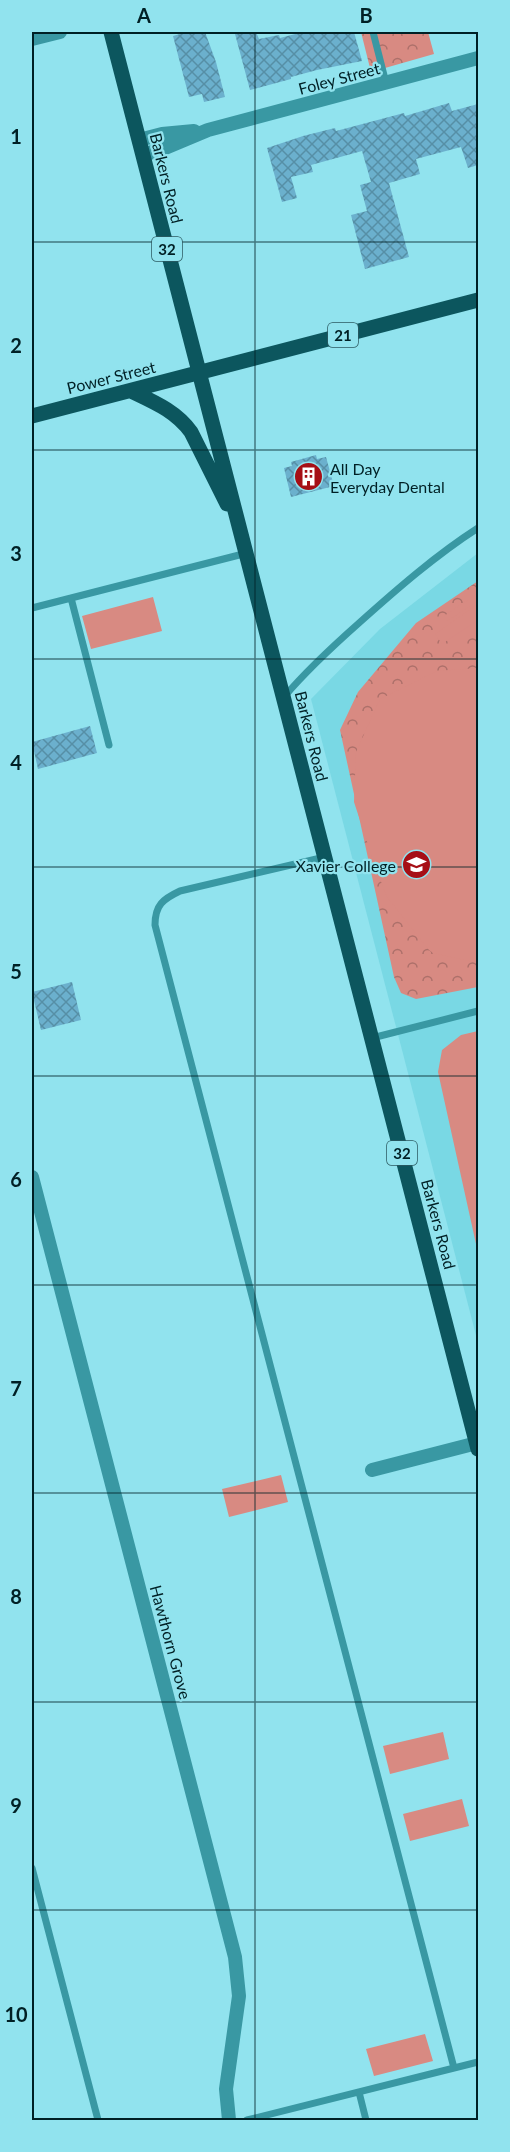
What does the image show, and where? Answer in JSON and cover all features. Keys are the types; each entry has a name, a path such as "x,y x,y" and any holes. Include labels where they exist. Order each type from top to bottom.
{"main road":[{"name":"Barkers Road","path":"111,32 478,1446"},
{"name":"21","path":"199,374 478,300"},
{"name":"Power Street","path":"32,416 199,374"},
{"path":"131,391 165,408 184,421 240,528"}],"street":[{"path":"32,39 60,32"},
{"name":"Foley Street","path":"141,147 162,134 208,130 478,58"},
{"name":"Hawthorn Grove","path":"32,1177 235,1957 239,1996 227,2080 229,2121"},
{"path":"372,1470 478,1446"}],"lane":[{"path":"373,32 386,83"},
{"path":"284,697 302,675 378,606 422,569 478,528"},
{"path":"32,608 247,554"},
{"path":"71,598 109,746"},
{"path":"325,857 180,891 163,900 158,906 155,925 454,2068"},
{"path":"372,1038 478,1011"},
{"path":"32,1868 98,2121"},
{"path":"247,2121 478,2062"},
{"path":"359,2092 366,2121"}],"shaded area":[{"name":"Xavier College","path":"478,553 478,1343 311,699 380,629"}],"green space":[{"path":"361,32 428,32 434,54 371,72"},
{"name":"Xavier College","path":"478,581 478,987 416,999 401,993 394,977 340,730 358,692 416,623"},
{"path":"478,593 478,601 447,621 444,616"},
{"path":"153,597 162,631 91,649 82,616"},
{"path":"478,604 478,620 442,644 435,634"},
{"path":"478,668 478,963 433,953 387,897 354,802 356,752 380,699 437,671"},
{"path":"478,1031 478,1253 438,1072 442,1050 461,1035"},
{"path":"281,1475 288,1502 229,1517 222,1489"},
{"path":"443,1732 449,1759 390,1774 383,1746"},
{"path":"462,1799 469,1826 410,1841 403,1814"},
{"path":"425,2034 433,2061 374,2076 366,2049"}],"building":[{"path":"187,32 205,32 225,97 204,102 202,94 189,97 173,36"},
{"path":"256,32 259,39 279,35 280,38 303,32 354,32 362,61 317,70 250,90 235,34"},
{"path":"449,103 452,111 478,104 478,165 468,168 461,147 416,159 420,174 389,183 409,257 365,269 351,215 367,211 360,185 371,182 362,151 311,165 313,172 291,177 297,198 282,202 267,148 335,128 336,131 404,113 405,116"},
{"name":"All Day Everyday Dental","path":"316,455 317,459 326,457 334,486 291,497 284,468 292,466 291,462"},
{"path":"90,726 97,753 38,769 32,742"},
{"path":"72,982 81,1020 41,1030 32,992"}],"place":[{"name":"All Day Everyday Dental","path":"309,477"},
{"name":"Xavier College","path":"417,865"}]}
